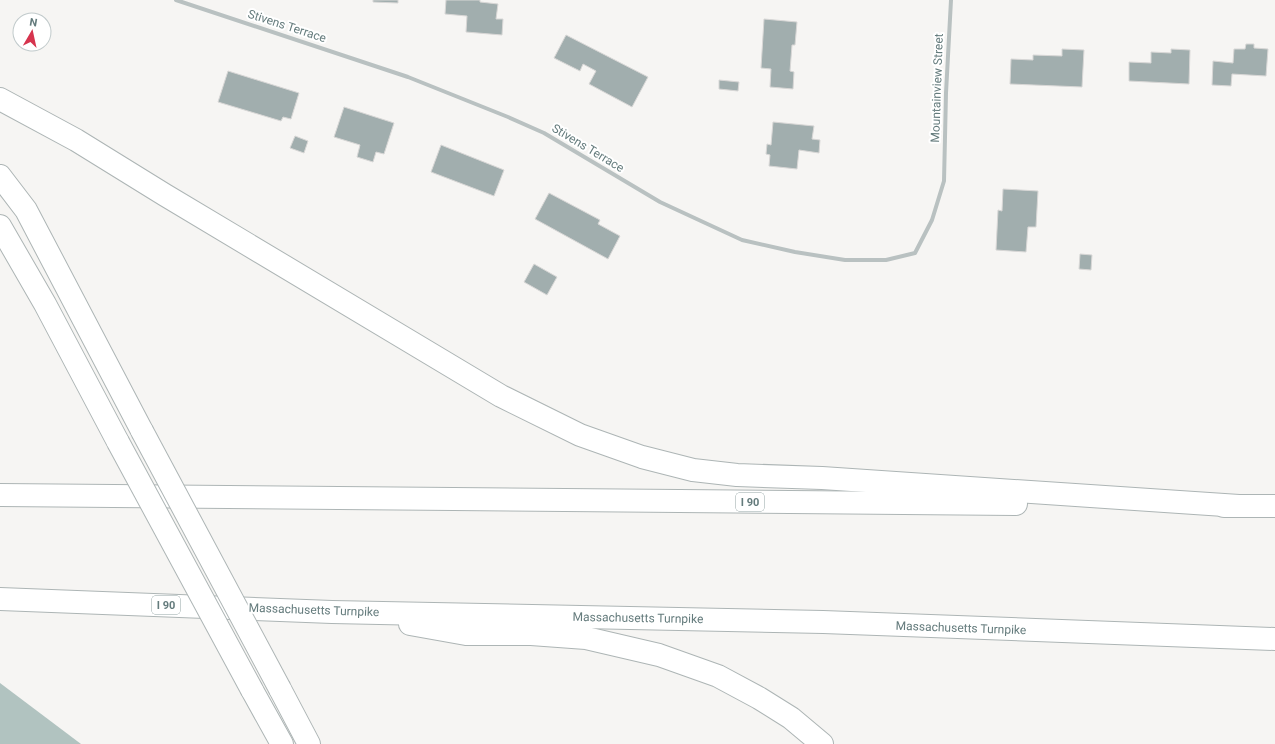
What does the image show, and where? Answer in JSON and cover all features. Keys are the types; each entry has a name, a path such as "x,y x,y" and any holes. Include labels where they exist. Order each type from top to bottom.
{"highway":[{"path":"0,99 76,140 501,396 580,435 642,457 693,470 737,475 822,478 1239,506"},
{"path":"0,176 26,210 309,744"},
{"path":"0,226 45,304 282,744"},
{"name":"I 90","path":"0,495 768,503 1275,506"},
{"name":"Massachusetts Turnpike","path":"0,599 332,612 823,622 1275,639"},
{"path":"332,612 466,634 531,634 586,638 660,655 718,676 759,698 790,718 822,744"}],"street":[{"name":"Stivens Terrace","path":"176,0 408,77 508,117 544,133 660,202 742,240 795,252 845,260 886,260 914,253 932,220 944,182 944,177"},
{"name":"Mountainview Street","path":"944,177 946,93 951,0"}],"shaded area":[{"path":"0,683 81,744 0,744"}],"building":[{"path":"373,0 398,0 398,3 373,2"},
{"path":"446,0 480,0 480,2 498,4 496,19 503,19 502,35 466,32 467,16 445,14"},
{"path":"764,19 797,22 795,45 792,45 790,71 794,72 793,89 770,87 771,69 761,68"},
{"path":"566,35 648,77 632,107 589,84 596,71 583,64 580,71 554,58"},
{"path":"1246,44 1254,44 1254,48 1268,49 1266,76 1232,74 1231,86 1212,85 1213,61 1233,63 1234,49 1245,49"},
{"path":"1062,49 1084,50 1082,87 1010,84 1011,59 1033,60 1033,55 1062,56"},
{"path":"1171,49 1190,50 1189,84 1129,81 1129,62 1151,63 1151,52 1171,53"},
{"path":"228,71 299,93 291,119 283,117 281,121 218,102"},
{"path":"719,80 739,82 738,91 719,89"},
{"path":"344,107 394,123 384,154 376,152 373,162 357,157 360,145 334,137"},
{"path":"773,122 814,126 812,139 820,140 819,153 799,150 797,169 769,166 770,155 766,154 767,144 771,145"},
{"path":"295,136 308,141 304,153 290,148"},
{"path":"441,145 504,170 494,196 431,172"},
{"path":"1003,189 1038,191 1036,227 1028,227 1026,252 996,250 998,210 1002,211"},
{"path":"549,193 600,220 598,224 620,236 608,259 535,219"},
{"path":"1080,254 1092,255 1091,270 1079,269"},
{"path":"534,264 557,277 547,295 524,282"}]}
